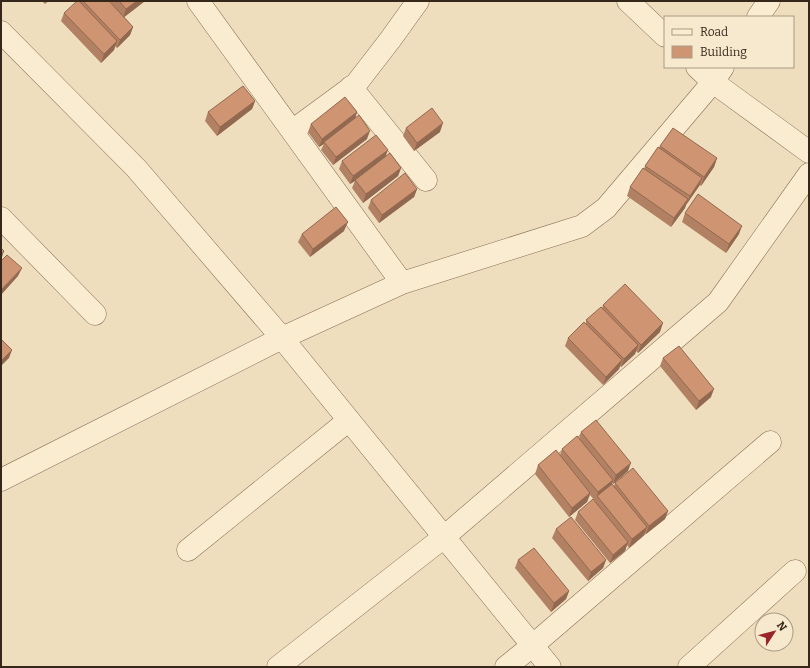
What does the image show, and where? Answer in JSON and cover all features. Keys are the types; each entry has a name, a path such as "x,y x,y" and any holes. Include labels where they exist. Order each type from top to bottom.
{"street":[{"path":"198,1 402,283"},
{"path":"292,131 356,84 418,1"},
{"path":"628,1 664,35"},
{"path":"759,16 768,1"},
{"path":"1,32 136,168 282,338 550,667"},
{"path":"701,68 718,74 809,152"},
{"path":"1,480 282,338 402,283 582,226 606,208 718,74"},
{"path":"351,87 426,180"},
{"path":"278,667 444,537 718,302 809,174"},
{"path":"1,218 95,314"},
{"path":"188,550 349,420"},
{"path":"506,667 770,442"},
{"path":"689,667 795,571"}],"building":[{"path":"77,1 79,1 117,41 104,54 64,13"},
{"path":"83,1 109,1 133,27 120,40"},
{"path":"119,1 137,1 126,9"},
{"path":"243,86 255,101 220,127 208,112"},
{"path":"345,97 357,112 322,139 311,124"},
{"path":"432,108 443,123 417,143 406,128"},
{"path":"359,115 370,131 336,157 324,142"},
{"path":"673,128 717,158 704,177 660,146"},
{"path":"376,135 388,150 353,176 342,161"},
{"path":"658,147 702,178 690,196 645,166"},
{"path":"390,153 401,168 366,194 355,180"},
{"path":"643,168 688,199 674,218 630,187"},
{"path":"405,173 417,189 382,215 371,200"},
{"path":"698,194 742,226 729,244 685,213"},
{"path":"336,207 348,222 313,249 302,234"},
{"path":"1,248 4,251 1,255"},
{"path":"7,255 22,268 1,290 1,261"},
{"path":"625,284 663,323 641,345 603,305"},
{"path":"601,307 638,345 624,359 586,320"},
{"path":"584,322 622,360 606,377 568,338"},
{"path":"1,339 12,350 1,361"},
{"path":"679,346 714,389 699,401 663,358"},
{"path":"596,420 631,463 616,475 581,432"},
{"path":"577,436 613,480 598,492 562,449"},
{"path":"556,450 590,493 572,508 538,465"},
{"path":"633,468 668,511 649,526 615,483"},
{"path":"612,484 647,527 632,539 597,496"},
{"path":"593,499 628,542 613,555 578,512"},
{"path":"571,517 606,560 591,572 556,529"},
{"path":"534,548 569,591 554,603 518,560"}]}
